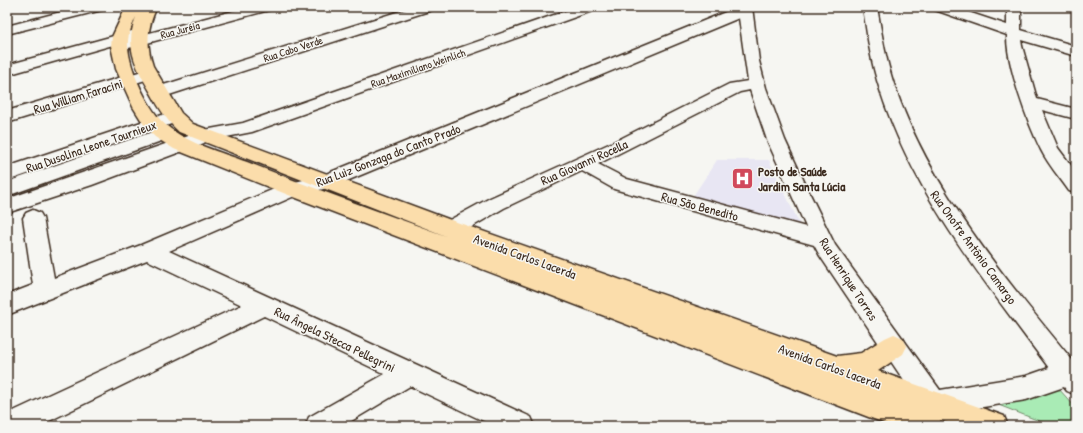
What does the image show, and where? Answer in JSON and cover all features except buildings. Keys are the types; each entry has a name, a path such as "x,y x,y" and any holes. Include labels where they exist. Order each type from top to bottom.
{"main road":[{"path":"119,42 134,7"},
{"name":"Avenida Carlos Lacerda","path":"149,7 138,49 149,74 160,92 168,130"},
{"name":"Avenida Carlos Lacerda","path":"119,42 124,73 168,130 293,189 439,230 836,368 931,418"},
{"name":"Avenida Carlos Lacerda","path":"168,130 186,128 204,135 240,137 265,159 325,182 790,373 893,419 931,418 994,426"},
{"path":"836,368 856,368 867,364 894,346"}],"street":[{"path":"7,30 97,7"},
{"name":"Rua Juréia","path":"7,70 264,7"},
{"name":"Rua Cabo Verde","path":"160,92 427,7"},
{"name":"Rua Maximiliano Weinlich","path":"240,137 590,7"},
{"name":"Rua Onofre Antônio Camargo","path":"870,7 878,56 890,98 929,183 963,235 1073,376"},
{"path":"940,7 1015,33 1076,51"},
{"path":"1014,7 1014,46 1030,102 1050,150 1075,183"},
{"name":"Rua Henrique Torres","path":"745,8 749,54 759,93 785,160 827,250 894,346 931,418"},
{"name":"Rua Luiz Gonzaga do Canto Prado","path":"7,304 148,251 293,189 325,182 745,8"},
{"name":"Rua William Faracini","path":"7,117 149,74"},
{"name":"Rua Giovanni Rocella","path":"439,230 628,142 718,98 759,93"},
{"path":"1030,102 1076,114"},
{"path":"7,189 123,150 168,130 200,139 252,158 265,159"},
{"path":"7,206 85,180 168,130"},
{"name":"Rua Dusolina Leone Tournieux","path":"7,174 168,130"},
{"name":"Rua São Benedito","path":"581,163 621,184 822,240"},
{"path":"33,218 45,289"},
{"name":"Rua Ângela Stecca Pellegrini","path":"148,251 265,305 408,374 522,426"},
{"path":"10,426 265,305"},
{"path":"318,426 408,374"},
{"path":"931,418 1026,388 1073,376"}],"shaded area":[{"name":"Posto de Saúde Jardim Santa Lúcia","path":"717,160 769,160 801,227 693,196"}],"green space":[{"path":"1058,388 1076,408 1076,426 1052,426 996,404"}],"place":[{"name":"Posto de Saúde Jardim Santa Lúcia","path":"742,178"}]}
